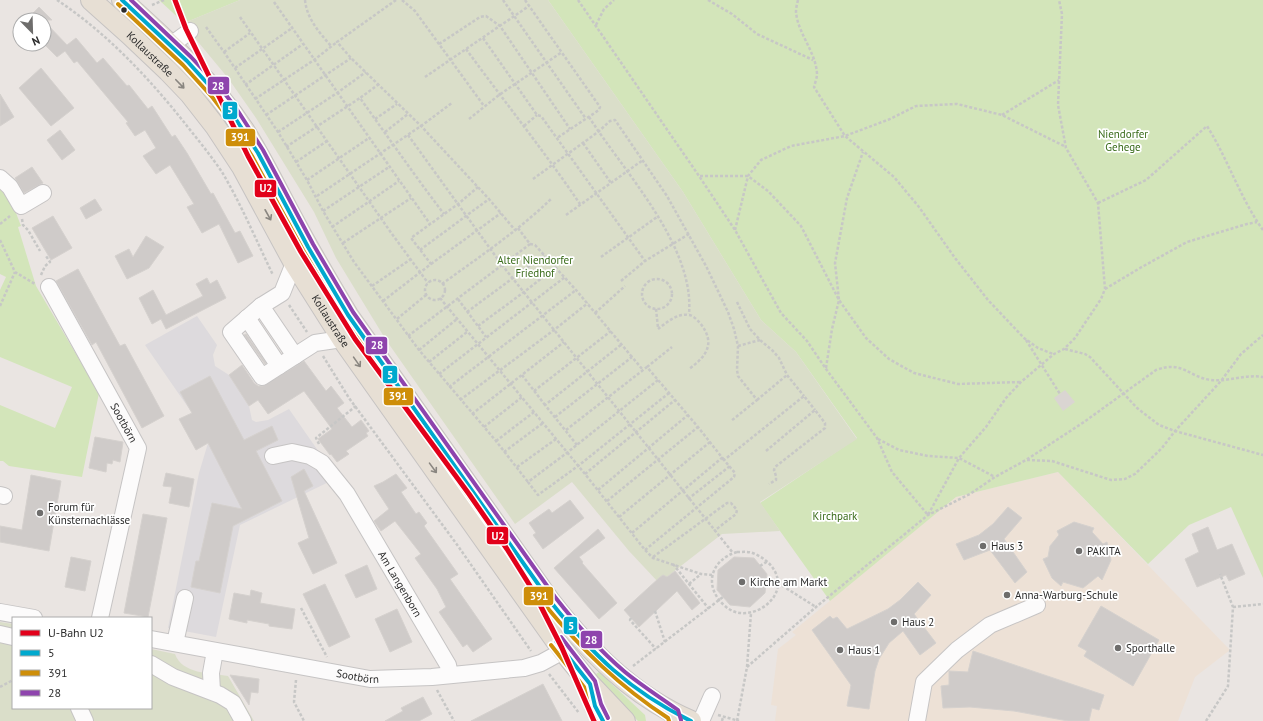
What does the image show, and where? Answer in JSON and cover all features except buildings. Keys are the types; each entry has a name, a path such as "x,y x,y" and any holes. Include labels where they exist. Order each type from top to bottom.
{"main road":[{"name":"Kollaustraße","path":"91,0 159,62 201,107 226,141 242,167 294,263 342,339 563,651 590,684 625,721"},
{"name":"Kollaustraße","path":"122,0 171,45 217,95 243,130 267,169 321,270 348,315 550,601 581,639 623,679 643,694 686,718"},
{"path":"590,684 594,706 603,721"}],"street":[{"path":"171,45 190,31"},
{"path":"0,178 10,187 21,206 42,193"},
{"path":"294,263 282,293 261,306 231,332 262,377 315,343 342,339"},
{"name":"Sootbörn","path":"45,283 138,448 100,617"},
{"path":"261,306 295,356"},
{"path":"247,318 279,366"},
{"name":"Am Langenborn","path":"273,456 292,452 310,456 322,463 347,494 448,665 450,675"},
{"path":"175,643 185,598"},
{"path":"917,721 924,682 957,650 990,625 1037,605"},
{"path":"0,612 28,617"},
{"path":"0,634 12,637"},
{"name":"Sootbörn","path":"152,639 370,679 432,677 524,668 541,663 563,651"},
{"path":"212,691 211,673 215,651"},
{"path":"152,665 173,677 212,691 233,703 243,721"},
{"path":"686,718 712,696"},
{"path":"79,709 86,721"}],"path":[{"path":"57,0 79,14 139,70 208,151 229,186 282,293 349,398 454,540 582,718"},
{"path":"305,0 308,15 316,28 331,46"},
{"path":"255,99 314,60 365,20 396,0"},
{"path":"402,0 415,11 484,106"},
{"path":"503,0 627,172 673,244 679,256 688,288 690,301 689,314"},
{"path":"525,0 600,107 599,110 557,138"},
{"path":"578,0 700,176 735,230 781,313 807,341 877,438 892,472 928,515"},
{"path":"596,25 604,9 614,0"},
{"path":"708,0 732,14 757,34 814,60"},
{"path":"798,0 796,11 799,25 814,60 817,74 814,87 845,136 894,177 919,207 964,270 988,300 1024,338 1060,394"},
{"path":"1059,0 1062,14 1058,105 1066,148 1098,203 1106,289"},
{"path":"274,2 430,224"},
{"path":"425,77 529,6"},
{"path":"439,44 480,17 486,16 500,26 570,129"},
{"path":"240,17 428,283"},
{"path":"206,27 278,132 308,180 323,211 354,262 419,350 496,441 538,495 578,466 669,393"},
{"path":"235,68 292,28"},
{"path":"224,52 250,33"},
{"path":"483,38 515,85 537,115 541,116 645,261"},
{"path":"337,42 351,58 421,126 530,244 535,245 556,267 644,370"},
{"path":"245,84 274,66 303,44"},
{"path":"466,48 580,204"},
{"path":"469,119 484,106 562,52"},
{"path":"266,115 351,58"},
{"path":"278,132 338,93 366,72"},
{"path":"1002,115 1059,80"},
{"path":"286,147 379,84"},
{"path":"360,98 401,157 444,214"},
{"path":"316,196 408,135 452,103"},
{"path":"375,120 398,104"},
{"path":"735,230 748,176 761,160 791,146 845,136 890,119 916,106 957,104 1002,115 1066,148"},
{"path":"385,132 408,114"},
{"path":"524,126 537,115"},
{"path":"533,179 598,132 610,121 615,120 668,196 706,266 728,312 734,329 738,346 738,376 757,400"},
{"path":"1098,203 1146,180 1206,126 1214,138 1251,214 1263,230"},
{"path":"408,135 502,266 733,553"},
{"path":"308,180 369,138"},
{"path":"296,162 327,141"},
{"path":"583,143 611,183"},
{"path":"826,369 832,329 839,300 835,264 847,198 863,152"},
{"path":"566,215 643,160"},
{"path":"323,211 360,188 389,167"},
{"path":"700,176 748,176 768,190 801,226 839,300 866,338 889,359 914,373 958,384 1021,382"},
{"path":"332,227 400,181"},
{"path":"431,264 411,238 478,188"},
{"path":"343,243 411,198"},
{"path":"420,250 489,199"},
{"path":"442,284 517,229 551,199"},
{"path":"21,206 23,225 28,230 40,251"},
{"path":"384,301 420,272 501,213"},
{"path":"601,257 657,217"},
{"path":"928,515 959,458 986,427 1006,398 1041,364 1054,354 1064,349 1084,325 1106,289 1187,242 1257,222"},
{"path":"621,281 645,261 689,234"},
{"path":"0,240 15,272 0,306"},
{"path":"408,336 530,244"},
{"path":"467,312 544,255"},
{"path":"45,283 41,274 50,262 46,256"},
{"path":"372,286 411,259"},
{"path":"478,326 556,267"},
{"path":"439,374 565,277"},
{"path":"658,279 667,283 672,292 670,302 666,306 656,309 647,306 641,293 648,281 658,279"},
{"path":"435,281 442,284 444,290 440,298 433,300 426,295 425,288 428,283 435,281"},
{"path":"595,313 625,286"},
{"path":"449,387 576,290"},
{"path":"397,320 426,295"},
{"path":"440,298 568,452 645,550 653,558 701,574 712,575"},
{"path":"458,299 486,337"},
{"path":"737,302 750,329 780,358 787,375 825,423 825,428 775,467 774,470 776,480 769,484"},
{"path":"460,400 588,303"},
{"path":"656,309 658,329 673,318 682,315 689,314 700,322 708,337 706,354 700,362 689,369"},
{"path":"419,350 456,319"},
{"path":"534,391 611,331"},
{"path":"429,362 467,332"},
{"path":"1026,460 1052,461 1111,480 1125,479 1135,474 1156,454 1221,381 1241,354 1263,335"},
{"path":"1024,338 1038,348 1054,354"},
{"path":"738,346 760,340"},
{"path":"472,414 564,342"},
{"path":"544,405 622,344"},
{"path":"566,430 672,347"},
{"path":"1064,349 1085,354 1090,357 1137,408 1159,425 1175,431 1263,455"},
{"path":"555,417 632,357"},
{"path":"747,667 816,607 928,515 970,494 995,477 1026,460 1084,422 1156,370 1168,366 1182,368 1200,378 1221,381 1244,376 1263,377"},
{"path":"645,550 734,476 735,472 647,367"},
{"path":"522,375 544,405 577,445"},
{"path":"731,421 787,375"},
{"path":"528,482 658,380"},
{"path":"632,533 804,396"},
{"path":"484,428 522,397"},
{"path":"585,474 675,400"},
{"path":"320,444 316,438 356,406"},
{"path":"766,451 815,410"},
{"path":"496,441 534,412"},
{"path":"598,490 688,416"},
{"path":"504,452 543,423"},
{"path":"607,501 698,426"},
{"path":"877,438 899,450 928,456 959,458 995,477"},
{"path":"516,468 556,439"},
{"path":"619,517 710,442"},
{"path":"688,498 730,466"},
{"path":"653,558 727,503 731,503 736,510 736,514 714,531"},
{"path":"733,553 755,553 768,561 774,567 777,575 778,588 769,604 760,610 751,613 733,611 725,607 714,593 712,575 717,563 724,557 733,553"},
{"path":"760,566 768,561"},
{"path":"672,564 709,609"},
{"path":"689,584 701,574"},
{"path":"1206,721 1228,686 1233,607 1220,574"},
{"path":"778,583 816,607"},
{"path":"630,668 695,621 723,597"},
{"path":"1233,607 1263,604"},
{"path":"301,608 336,672"},
{"path":"655,611 665,642"},
{"path":"686,718 723,717 738,721 747,667 751,613"},
{"path":"632,618 630,620 656,649"},
{"path":"297,665 294,702 304,721"},
{"path":"432,677 454,721"},
{"path":"0,687 12,681"},
{"path":"722,721 723,717"}],"shaded area":[{"path":"197,316 217,345 213,355 215,366 229,375 249,406 252,420 256,422 268,420 289,409 337,478 240,525 216,637 168,628 199,473 208,443 192,413 145,345"},
{"path":"1065,390 1075,402 1063,411 1054,398"},
{"name":"Anna-Warburg-Schule","path":"1058,472 1230,650 1195,677 1178,721 775,721 777,706 771,705 778,649 796,635 792,632 956,497"}],"green space":[{"path":"159,0 240,0 184,23"},
{"name":"Alter Niendorfer Friedhof","path":"240,0 548,0 683,192 761,320 796,352 857,439 760,502 780,531 722,534 659,583 629,551 572,482 515,524 386,340 336,258 314,212 256,118 228,78 184,23"},
{"name":"Niendorfer Gehege","path":"548,0 1263,0 1263,578 1231,507 1189,525 1148,564 1058,472 956,497 830,601 760,503 857,438 796,352 761,320 683,192"},
{"path":"0,185 8,192 21,226 18,227 36,286 99,393 82,477 9,466 3,461 0,461 0,405 55,428 72,387 0,357 0,290 6,277 0,274"},
{"path":"0,622 12,624 12,709 152,709 152,649 175,654 179,661 190,669 205,673 228,676 254,721 0,721"},
{"path":"599,672 645,715 646,721 638,721 606,690 596,674"}],"metro line":[{"name":"U2","path":"175,0 186,29 248,156 301,252 355,339 469,494 507,549 532,589 562,648 594,721"}],"transit line":[{"name":"5","path":"122,0 187,61 231,112 258,153 308,247 348,315 550,601 581,638 613,670 649,697 691,721"},
{"name":"28","path":"131,0 191,57 222,90 236,108 263,150 313,244 353,312 555,597 597,646 615,664 644,687 678,710 681,720"},
{"name":"391","path":"118,4 183,65 213,98 226,115 252,156 303,250 343,318 545,605 587,652 617,680 668,718 669,721"},
{"name":"28","path":"561,637 595,681 601,704 608,718"},
{"name":"5","path":"556,641 590,684 595,706 603,721"},
{"name":"391","path":"551,645 584,687 589,708 596,721"}],"place":[{"name":"Forum für Künsternachlässe","path":"40,513"},
{"name":"Haus 3","path":"983,546"},
{"name":"PAKITA","path":"1079,551"},
{"name":"Kirche am Markt","path":"742,582"},
{"name":"Anna-Warburg-Schule","path":"1007,595"},
{"name":"Haus 2","path":"894,622"},
{"name":"Sporthalle","path":"1118,648"},
{"name":"Haus 1","path":"840,650"}],"park label":[{"name":"Kirchpark","path":"835,516"}]}
